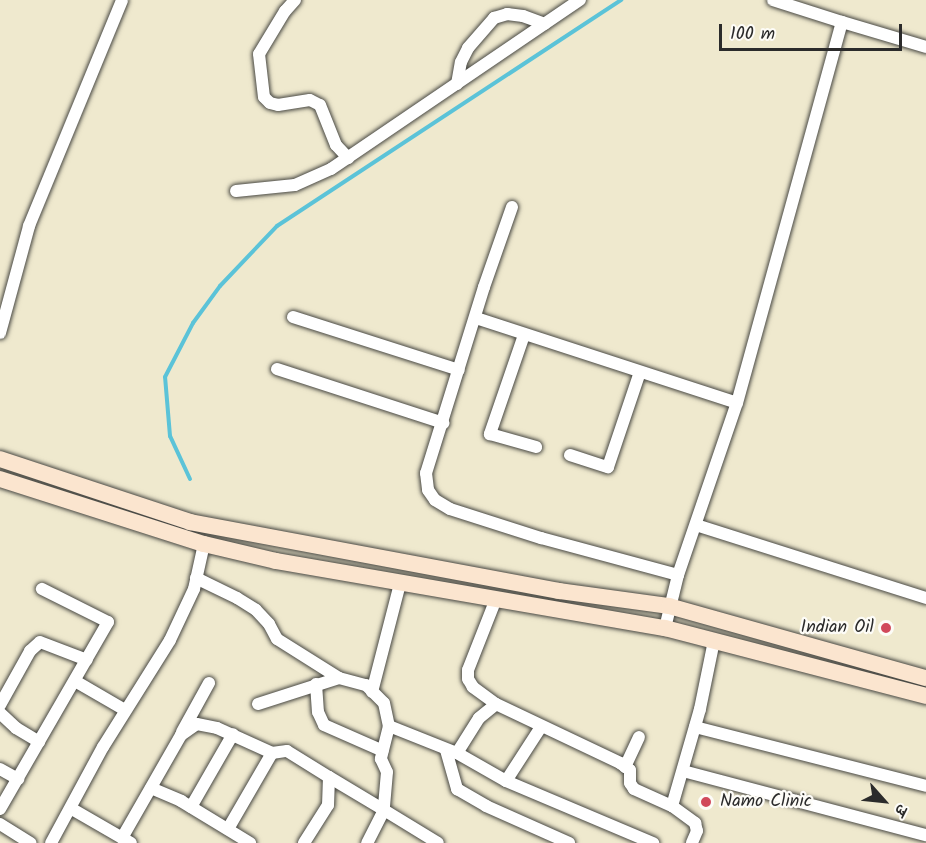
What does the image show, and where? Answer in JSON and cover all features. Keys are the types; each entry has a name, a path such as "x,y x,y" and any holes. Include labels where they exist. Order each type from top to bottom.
{"main road":[{"path":"0,459 190,522 558,591 669,606 926,678"},
{"path":"0,479 204,544 276,561 665,628 926,696"}],"street":[{"path":"0,333 29,226 122,0"},
{"path":"295,0 259,54 264,97 278,105 315,101 323,110 336,145 348,158"},
{"path":"236,191 295,185 331,169 580,0"},
{"path":"773,0 926,47"},
{"path":"458,84 461,62 468,48 494,18 507,14 523,16 545,24"},
{"path":"665,628 678,575 737,403 842,22"},
{"path":"512,207 489,270 476,318 426,472 428,490 435,500 450,509 541,538 678,575"},
{"path":"292,317 459,370"},
{"path":"476,318 737,403"},
{"path":"524,335 490,434 536,447"},
{"path":"278,369 443,423"},
{"path":"570,455 608,466 640,372"},
{"path":"696,525 926,598"},
{"path":"51,843 72,809 125,710 170,640 196,578 204,544"},
{"path":"196,578 256,610 277,639 339,678 366,686 384,703 389,726 381,759 387,772 384,810 367,843"},
{"path":"372,692 400,584"},
{"path":"0,809 108,622 42,589"},
{"path":"496,599 468,670 468,679 473,687 496,704 630,770 630,783 634,789 672,806 695,823 697,831 692,843"},
{"path":"672,806 695,727 714,641"},
{"path":"0,705 30,651 40,642 87,660"},
{"path":"258,704 339,678"},
{"path":"75,681 125,710"},
{"path":"72,809 126,840 151,788 209,683"},
{"path":"316,684 318,712 324,725 383,751"},
{"path":"496,704 479,718 452,752 457,789 486,806 569,843"},
{"path":"0,713 16,728 39,742"},
{"path":"181,735 197,724 233,734 272,753 287,751 384,810 423,839 438,843"},
{"path":"389,726 452,752 506,782 649,842"},
{"path":"506,782 541,727"},
{"path":"695,727 926,786"},
{"path":"191,807 233,734"},
{"path":"625,767 639,737"},
{"path":"228,829 272,753"},
{"path":"0,769 18,779"},
{"path":"683,771 926,835"},
{"path":"304,843 328,805 329,777"},
{"path":"151,788 191,807 250,843"},
{"path":"0,825 31,843"}],"waterway":[{"path":"190,479 170,436 165,377 193,323 220,286 277,226 621,0"}],"place":[{"name":"Indian Oil","path":"886,628"},
{"name":"Namo Clinic","path":"706,802"}]}
